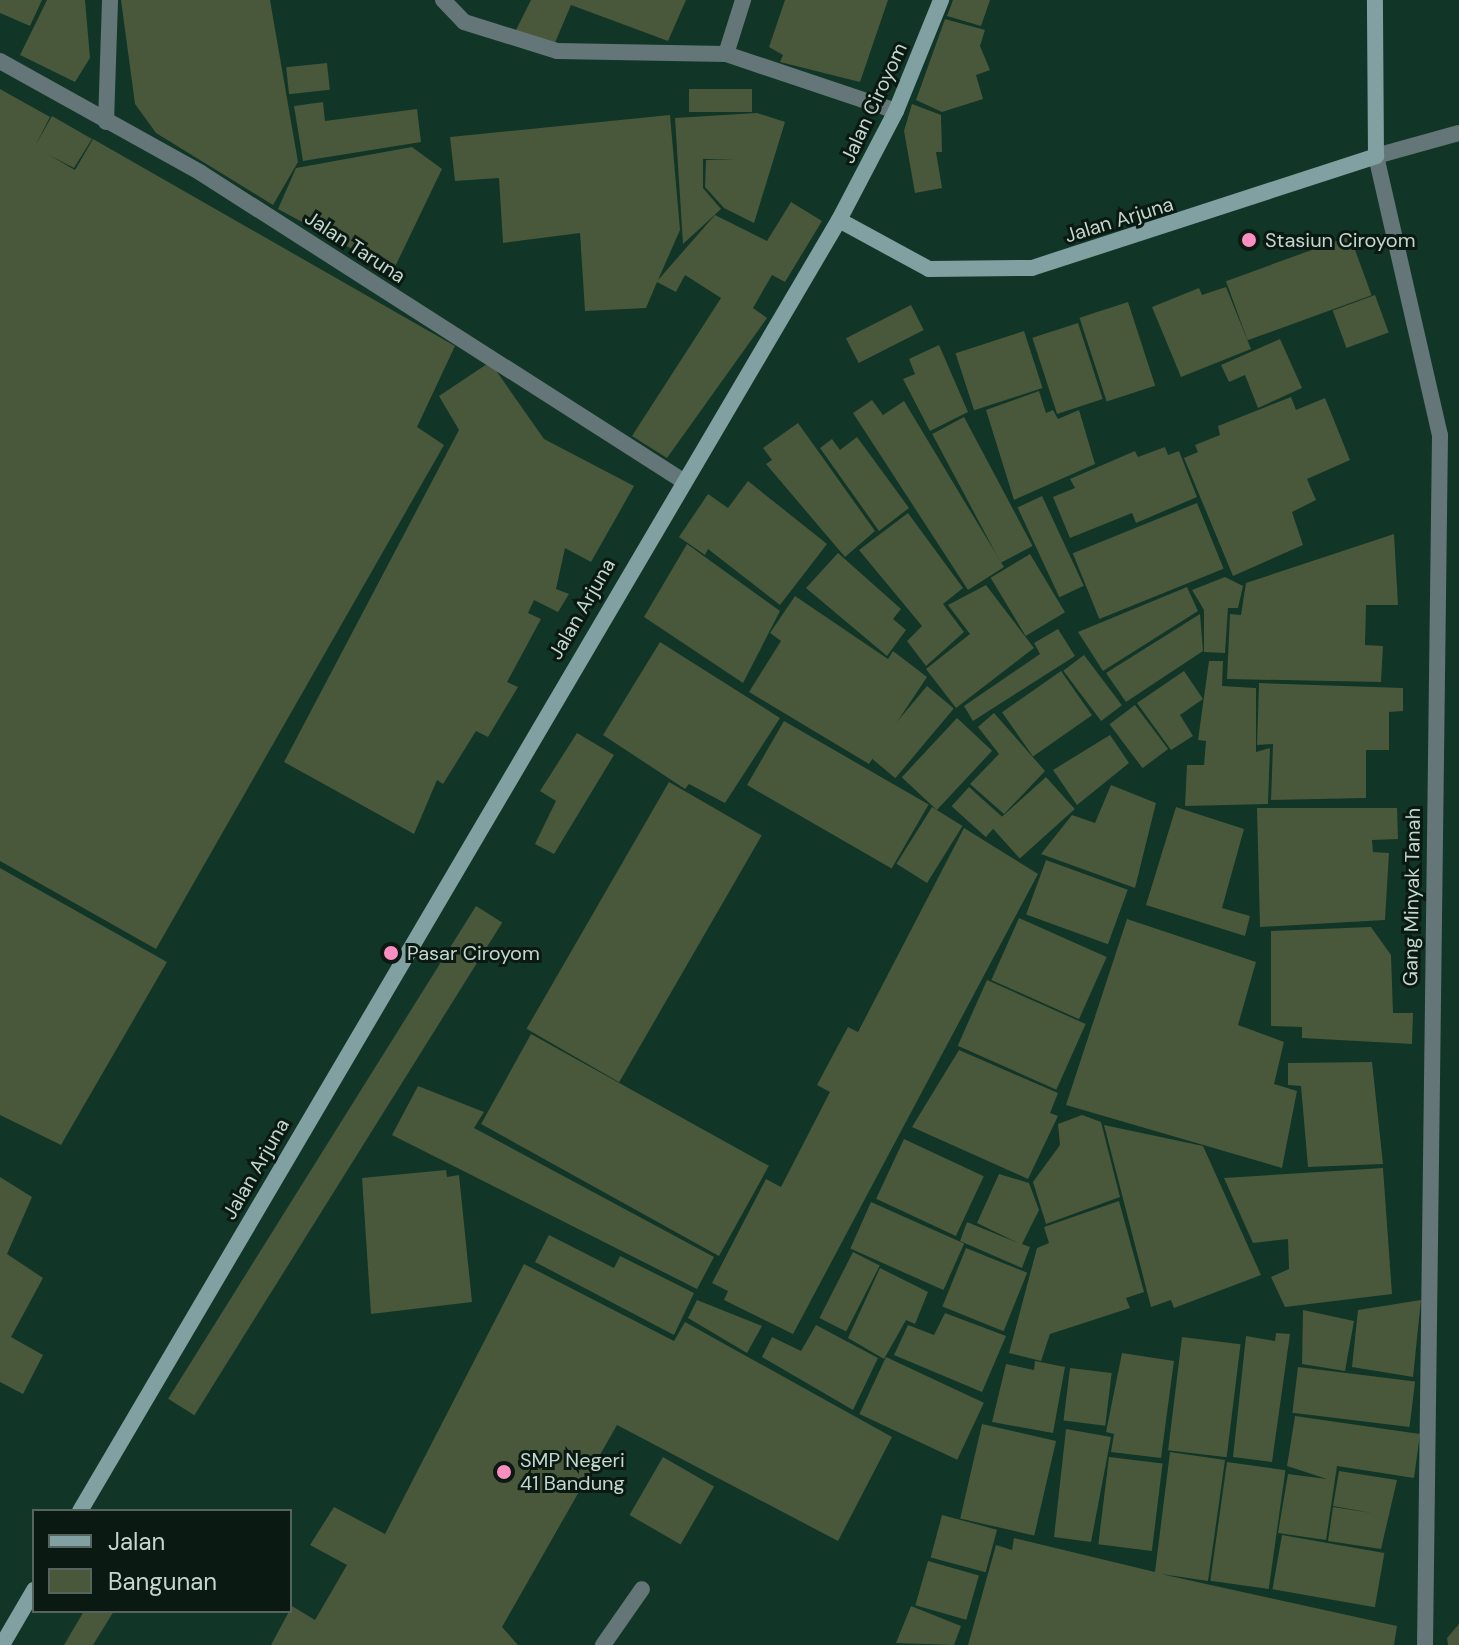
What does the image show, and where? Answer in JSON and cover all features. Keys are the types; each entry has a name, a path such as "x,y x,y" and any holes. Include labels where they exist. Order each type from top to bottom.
{"main road":[{"name":"Jalan Ciroyom","path":"839,220 896,111 941,0"},
{"path":"1375,0 1376,156"},
{"name":"Jalan Arjuna","path":"81,1509 680,479 839,220 929,269 1032,268 1376,156"},
{"path":"2,1645 32,1593"}],"street":[{"path":"106,122 110,0"},
{"path":"443,0 464,22 557,51 726,54 896,111"},
{"path":"726,54 743,0"},
{"name":"Jalan Taruna","path":"0,61 201,173 680,479"},
{"path":"1376,156 1459,133"},
{"name":"Gang Minyak Tanah","path":"1376,156 1440,435 1425,1645"},
{"path":"603,1645 642,1589"}],"building":[{"path":"0,0 42,0 30,26 0,13"},
{"path":"47,0 85,0 90,58 75,82 20,55"},
{"path":"121,0 270,0 298,162 273,205 156,133 135,104"},
{"path":"531,0 686,0 668,41 571,5 554,45 515,32"},
{"path":"785,0 888,0 860,82 780,62 783,55 769,47"},
{"path":"953,0 990,0 981,26 947,16"},
{"path":"945,19 985,30 980,46 990,70 976,75 983,99 942,112 916,100"},
{"path":"327,63 330,90 289,94 286,67"},
{"path":"0,89 50,117 35,146 52,116 92,139 74,168 49,155 75,170 93,139 455,346 417,427 444,445 156,949 0,861"},
{"path":"689,89 752,89 752,112 689,112"},
{"path":"323,102 325,121 417,109 421,142 303,161 294,106"},
{"path":"912,104 941,115 942,152 936,152 942,188 915,193 904,131"},
{"path":"757,113 785,122 754,223 724,208 705,187 706,160 735,159 703,159 703,188 721,209 683,244 675,118"},
{"path":"670,115 680,230 658,280 715,215 767,241 791,202 822,221 785,282 772,275 753,308 767,318 667,458 632,436 721,298 685,275 676,292 657,282 646,308 585,311 580,233 503,243 499,178 455,181 450,137"},
{"path":"412,147 442,169 393,271 278,209 296,168"},
{"path":"1350,236 1372,295 1248,340 1226,281"},
{"path":"1226,287 1251,349 1181,377 1152,307 1199,288 1202,295"},
{"path":"1375,295 1389,333 1346,348 1333,310"},
{"path":"1128,302 1155,386 1107,401 1079,318"},
{"path":"911,305 924,330 859,363 846,338"},
{"path":"1078,323 1103,399 1057,414 1032,338"},
{"path":"1024,331 1043,388 974,410 956,353"},
{"path":"1280,339 1302,388 1258,408 1245,375 1229,382 1221,365"},
{"path":"939,345 968,412 930,431 903,379 915,374 909,359"},
{"path":"490,362 544,439 634,486 591,562 565,548 556,589 569,594 558,612 534,600 528,613 541,619 507,682 518,687 488,737 476,731 443,784 437,780 414,834 284,762 459,430 439,396"},
{"path":"1039,391 1046,413 1053,410 1058,419 1079,410 1095,464 1014,500 986,410"},
{"path":"1291,397 1296,410 1325,398 1350,460 1307,479 1316,500 1292,512 1303,545 1233,576 1184,458 1198,452 1195,445 1220,435 1218,426"},
{"path":"872,400 883,415 904,401 1004,567 968,590 853,413"},
{"path":"964,417 1033,546 1001,563 932,434"},
{"path":"798,423 875,531 845,557 766,464 772,460 763,448"},
{"path":"857,437 909,508 879,531 820,448 832,439 840,450"},
{"path":"1165,447 1168,455 1179,451 1197,497 1136,523 1132,513 1070,538 1053,497 1075,488 1070,479 1135,451 1138,457"},
{"path":"748,481 827,544 780,605 708,549 705,555 679,537 708,494 728,508"},
{"path":"1042,496 1084,586 1059,597 1018,507"},
{"path":"1197,503 1224,569 1099,619 1073,553"},
{"path":"908,513 963,588 943,604 964,632 926,666 907,641 922,626 859,550"},
{"path":"1394,534 1398,605 1366,605 1365,645 1383,646 1381,682 1227,679 1230,614 1241,615 1246,583"},
{"path":"687,544 780,611 743,683 644,617"},
{"path":"838,553 901,609 893,619 906,630 887,656 806,588"},
{"path":"1030,554 1065,612 1026,636 991,578"},
{"path":"1225,577 1243,586 1238,608 1228,608 1225,653 1204,652 1204,610 1192,590"},
{"path":"986,585 1034,648 956,708 926,669 970,634 948,605"},
{"path":"1187,587 1198,611 1103,671 1078,632"},
{"path":"795,596 888,659 893,651 927,677 869,764 749,692 781,641 770,633"},
{"path":"1200,614 1203,651 1126,702 1106,673"},
{"path":"1058,629 1075,656 973,721 964,706 1040,654 1034,643"},
{"path":"660,642 780,718 725,803 689,784 685,789 603,735"},
{"path":"1084,655 1122,705 1101,721 1063,671"},
{"path":"1209,661 1223,661 1222,686 1256,688 1256,752 1270,748 1268,804 1185,806 1187,765 1204,765 1206,741 1198,740"},
{"path":"1061,671 1092,715 1033,757 1002,712"},
{"path":"1184,671 1203,699 1180,715 1193,736 1171,750 1137,703"},
{"path":"1259,683 1403,688 1403,711 1389,712 1389,750 1366,750 1366,798 1271,800 1273,744 1257,745"},
{"path":"927,686 954,708 895,778 869,756"},
{"path":"1135,705 1168,749 1143,768 1109,724"},
{"path":"994,713 1045,771 1004,814 970,784 999,754 978,727"},
{"path":"957,718 992,751 937,810 902,777"},
{"path":"784,721 929,804 892,869 747,785"},
{"path":"577,733 614,755 554,854 535,844 556,801 540,791"},
{"path":"1110,735 1129,763 1077,805 1053,770"},
{"path":"1046,777 1075,809 1020,858 991,827"},
{"path":"669,782 762,836 619,1082 526,1029"},
{"path":"1111,785 1156,803 1135,888 1041,854 1072,815 1095,823"},
{"path":"969,787 1003,818 986,837 952,806"},
{"path":"932,807 963,826 927,883 896,864"},
{"path":"1176,807 1244,829 1222,908 1250,916 1245,936 1146,905"},
{"path":"1257,808 1397,808 1398,839 1372,840 1373,852 1389,853 1385,920 1260,927"},
{"path":"964,828 1038,874 793,1334 724,1300 728,1291 712,1283 766,1179 781,1187 830,1092 817,1085 848,1027 858,1032"},
{"path":"1046,860 1128,890 1108,944 1026,915"},
{"path":"0,868 167,962 61,1145 0,1115"},
{"path":"476,906 502,922 194,1415 168,1399"},
{"path":"1019,918 1107,957 1079,1019 991,980"},
{"path":"1127,919 1256,962 1238,1025 1284,1042 1274,1084 1297,1091 1282,1168 1066,1105"},
{"path":"1371,927 1391,955 1393,1013 1413,1013 1412,1044 1302,1038 1302,1027 1271,1026 1271,931"},
{"path":"987,980 1086,1024 1056,1090 958,1046"},
{"path":"531,1034 769,1166 719,1256 481,1124"},
{"path":"959,1050 1058,1093 1050,1113 1058,1116 1028,1179 912,1127"},
{"path":"1372,1062 1383,1164 1308,1167 1301,1086 1288,1085 1288,1063"},
{"path":"418,1086 484,1112 474,1128 714,1257 697,1289 392,1135"},
{"path":"1082,1115 1101,1122 1120,1197 1046,1224 1033,1182 1060,1145 1058,1124"},
{"path":"1104,1125 1203,1146 1261,1275 1174,1308 1171,1300 1151,1307"},
{"path":"904,1139 984,1176 956,1236 876,1199"},
{"path":"1383,1168 1392,1294 1285,1307 1271,1277 1289,1269 1288,1239 1253,1243 1224,1178"},
{"path":"446,1170 447,1177 459,1175 472,1302 371,1314 362,1178"},
{"path":"999,1174 1029,1183 1039,1210 1022,1244 1030,1247 1022,1268 960,1241 967,1222 1018,1243 977,1223"},
{"path":"0,1177 32,1197 7,1254 43,1278 11,1337 43,1355 23,1394 0,1382"},
{"path":"1119,1201 1144,1292 1126,1298 1130,1308 1050,1334 1041,1361 1009,1353 1037,1248 1049,1243 1044,1227"},
{"path":"871,1202 964,1243 943,1290 850,1249"},
{"path":"549,1235 614,1268 620,1256 694,1293 674,1335 535,1262"},
{"path":"966,1248 1027,1273 1004,1331 942,1306"},
{"path":"853,1252 880,1266 846,1332 819,1318"},
{"name":"SMP Negeri 41 Bandung","path":"524,1264 674,1341 685,1322 892,1437 838,1541 617,1425 502,1627 518,1645 271,1645 288,1613 292,1613 292,1606 315,1620 347,1565 310,1545 334,1507 385,1534"},
{"path":"880,1268 928,1292 915,1324 906,1320 884,1359 848,1338"},
{"path":"697,1300 762,1326 747,1353 688,1318"},
{"path":"1421,1300 1413,1377 1352,1367 1358,1310"},
{"path":"1303,1310 1354,1321 1345,1371 1302,1364"},
{"path":"945,1313 1006,1336 982,1392 894,1355 908,1325 934,1335"},
{"path":"816,1325 878,1358 853,1410 762,1357 772,1337 801,1351"},
{"path":"1276,1333 1290,1334 1272,1462 1233,1457 1246,1336 1275,1341"},
{"path":"1182,1337 1241,1344 1227,1457 1168,1450"},
{"path":"1122,1353 1174,1361 1161,1458 1111,1452 1114,1434 1106,1432"},
{"path":"886,1357 984,1403 957,1460 859,1414"},
{"path":"1035,1361 1065,1367 1053,1433 992,1422 1006,1364 1034,1370"},
{"path":"1298,1367 1415,1381 1410,1427 1292,1413"},
{"path":"1070,1368 1112,1373 1105,1426 1064,1421"},
{"path":"1295,1416 1420,1434 1414,1478 1337,1466 1326,1540 1278,1533 1288,1474 1327,1479 1287,1466"},
{"path":"982,1424 1056,1441 1034,1536 960,1519"},
{"path":"1066,1429 1111,1437 1091,1542 1054,1537"},
{"path":"1170,1452 1225,1460 1208,1581 1161,1574 1397,1626 1394,1645 968,1645 996,1545 1012,1550 1014,1538 1155,1572"},
{"path":"663,1457 714,1486 681,1545 630,1515"},
{"path":"1109,1457 1163,1464 1152,1551 1098,1544"},
{"path":"1227,1462 1285,1470 1269,1589 1210,1581"},
{"path":"1339,1471 1397,1480 1381,1549 1328,1541 1333,1507 1372,1513 1333,1506"},
{"path":"942,1515 997,1530 986,1572 931,1558"},
{"path":"1282,1535 1384,1553 1375,1607 1272,1589"},
{"path":"928,1561 979,1576 966,1620 915,1605"},
{"path":"911,1606 961,1626 954,1645 896,1643"},
{"path":"83,1613 113,1613 93,1645 64,1645"},
{"path":"1459,1624 1459,1645 1448,1645 1447,1638"}],"place":[{"name":"Stasiun Ciroyom","path":"1249,240"},
{"name":"Pasar Ciroyom","path":"391,953"},
{"name":"SMP Negeri 41 Bandung","path":"504,1472"}]}
